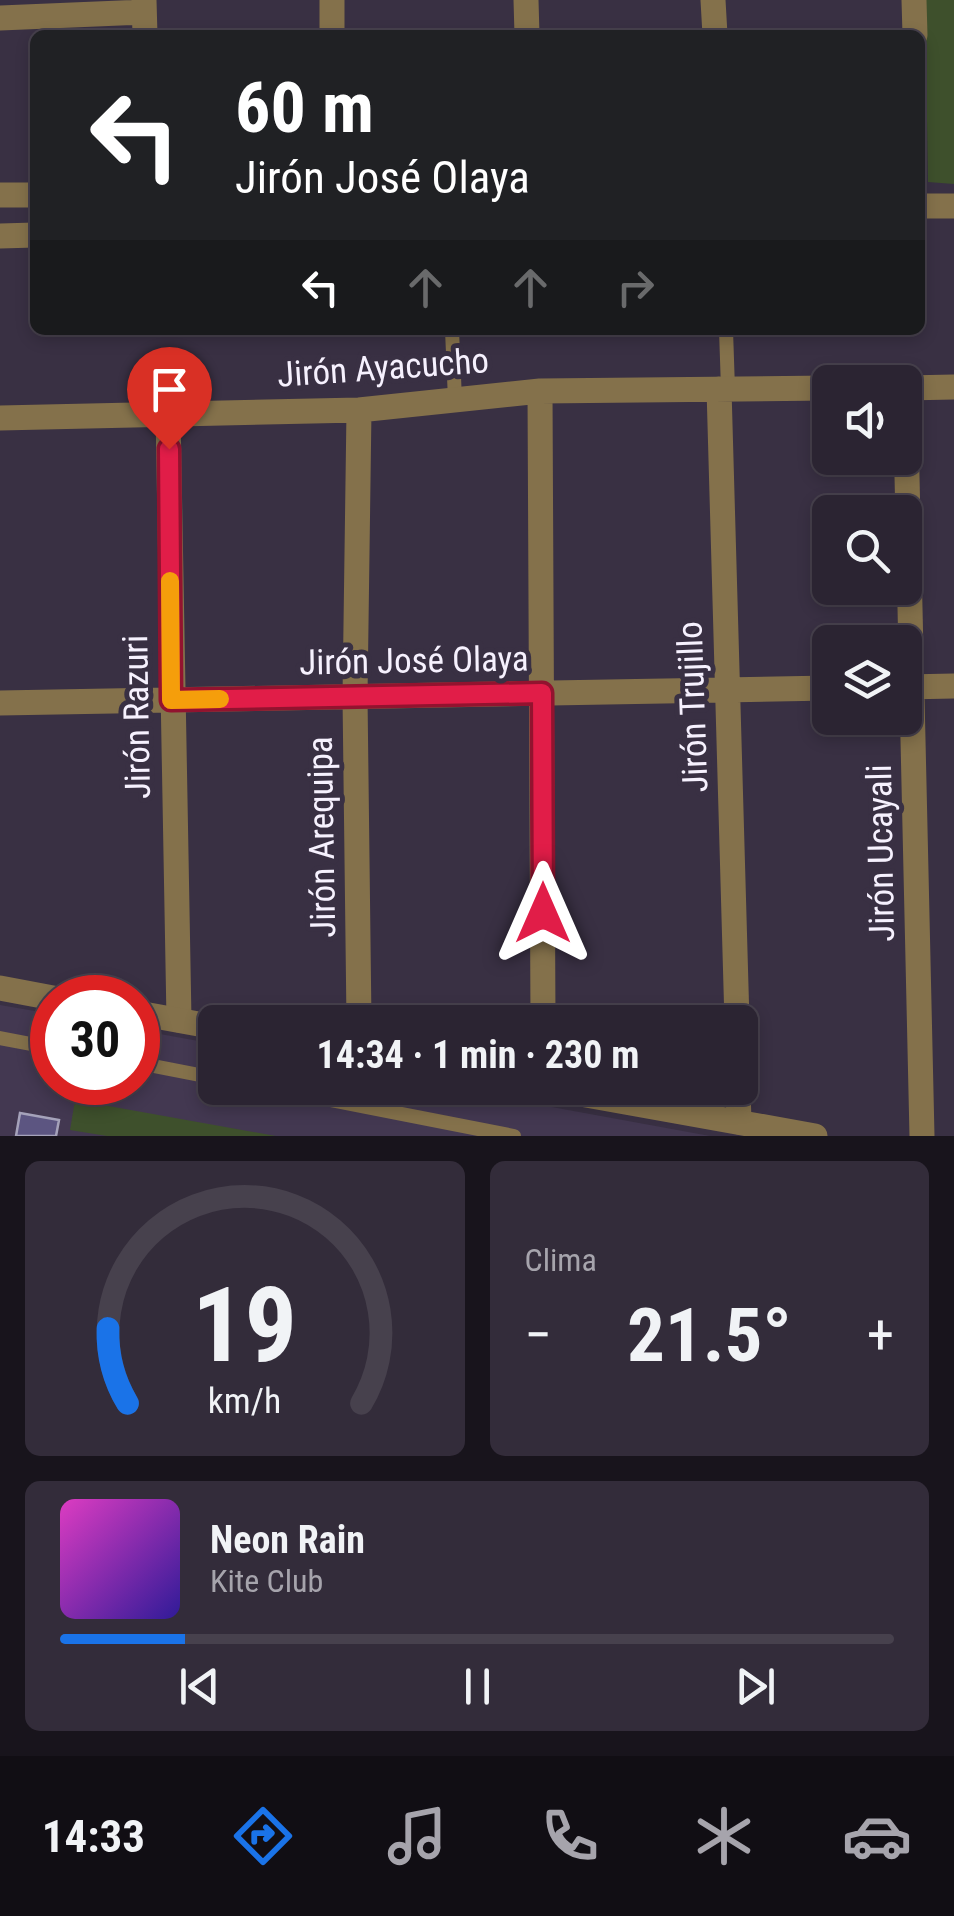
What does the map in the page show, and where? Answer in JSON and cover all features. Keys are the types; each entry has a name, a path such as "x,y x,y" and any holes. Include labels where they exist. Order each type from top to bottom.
{"street":[{"path":"332,0 332,30"},
{"path":"526,0 527,30"},
{"path":"713,0 715,30"},
{"path":"914,0 915,30"},
{"path":"0,18 144,16"},
{"path":"0,195 30,195"},
{"path":"925,206 954,206"},
{"path":"0,236 30,234"},
{"path":"922,388 954,387"},
{"name":"Jirón Ayacucho","path":"0,418 359,410 540,391 812,388"},
{"name":"Jirón Trujillo","path":"723,389 736,1005"},
{"path":"540,391 543,1005"},
{"name":"Jirón Arequipa","path":"359,410 355,696 359,1005"},
{"name":"Jirón Razuri","path":"168,413 179,1020"},
{"name":"Jirón Ucayali","path":"906,475 907,625"},
{"path":"922,686 954,686"},
{"name":"Jirón José Olaya","path":"0,703 812,688"},
{"name":"Jirón Ucayali","path":"910,735 922,1136"},
{"path":"0,988 30,994"},
{"path":"160,1017 198,1024"},
{"path":"644,1105 815,1136"},
{"path":"738,1105 739,1122"}],"lane":[{"path":"452,335 455,400"},
{"name":"Jirón Trujillo","path":"723,389 726,335"},
{"path":"0,1038 30,1044"},
{"path":"160,1068 198,1075"},
{"path":"356,1105 514,1136"}],"shaded area":[{"path":"0,1005 30,1010 30,1105 160,1105 160,1034 198,1041 198,1105 541,1105 710,1136 0,1136"}],"green space":[{"path":"925,0 954,0 954,184 928,182"},
{"path":"74,1105 103,1105 276,1136 107,1136 70,1130"}],"building":[{"path":"20,1113 59,1120 56,1136 16,1136"}],"slow traffic":[{"path":"170,581 171,700 220,699"}],"route":[{"path":"169,449 171,700 542,693 543,913"}]}
